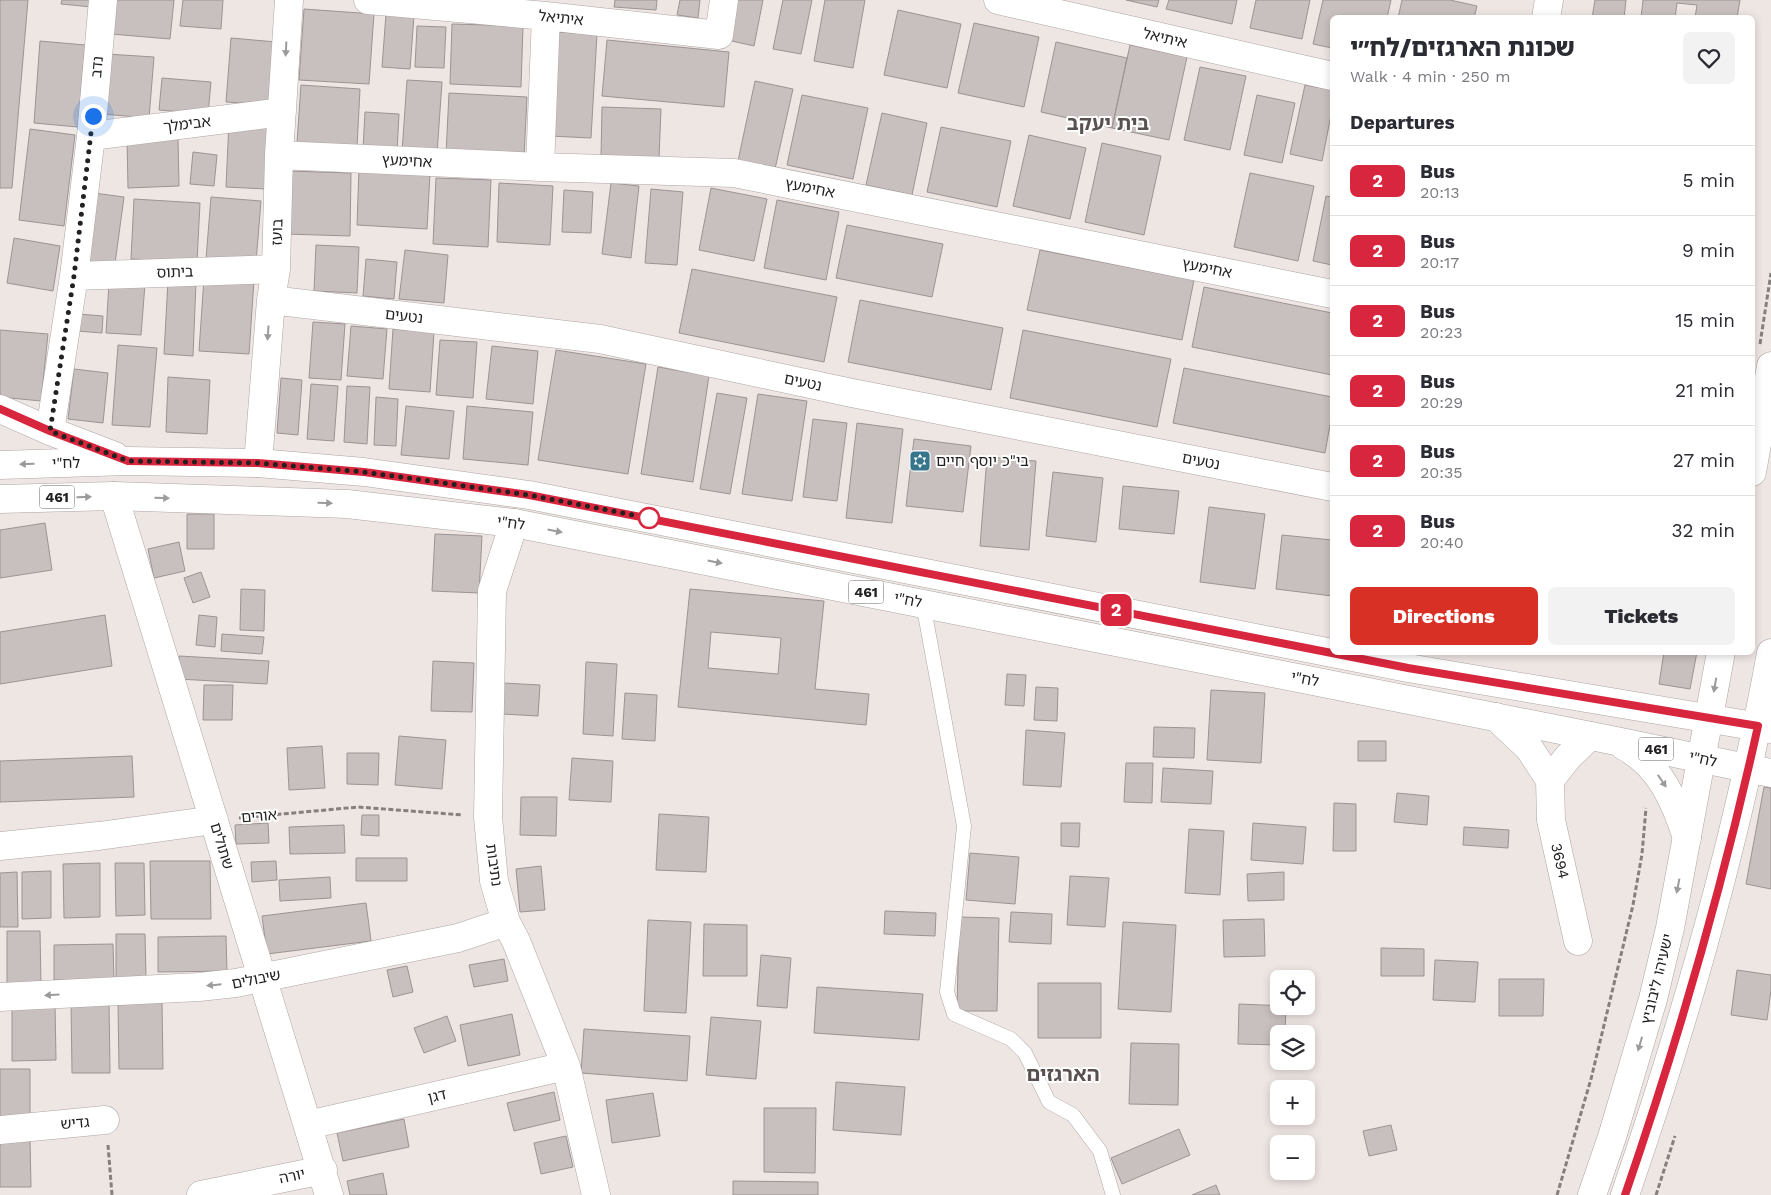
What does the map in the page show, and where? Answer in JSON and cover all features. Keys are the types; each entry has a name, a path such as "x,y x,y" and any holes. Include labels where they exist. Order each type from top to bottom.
{"street":[{"name":"נדב","path":"50,431 74,276 91,136 103,0"},
{"name":"בועז","path":"258,463 271,300 276,269 279,155 289,0"},
{"name":"איתיאל","path":"368,0 546,16 720,35 724,0"},
{"path":"1546,15 1549,0"},
{"name":"איתיאל","path":"1003,1 1330,76"},
{"path":"540,167 546,16"},
{"name":"אבימלך","path":"91,136 282,112"},
{"name":"אחימעץ","path":"279,155 540,167 734,173 1330,294"},
{"name":"ביתוס","path":"74,276 276,269"},
{"name":"נטעים","path":"271,300 600,339 862,394 1330,487"},
{"path":"1755,446 1765,358"},
{"path":"0,409 50,431 128,461"},
{"name":"לח\"י","path":"0,465 128,461 258,463 364,472 529,495 1330,653"},
{"name":"לח\"י","path":"0,499 114,496 347,504 514,522 1760,771"},
{"name":"שתולים","path":"114,496 326,1182"},
{"name":"נתיבות","path":"514,522 492,591 488,816 494,881 506,922 516,941 566,1066 596,1195"},
{"path":"1625,1195 1648,1129 1760,771 1771,653"},
{"name":"לח\"י","path":"1342,655 1408,668 1709,717 1764,728"},
{"name":"ישעיהו ליבוביץ","path":"1592,1195 1615,1128 1654,999 1670,928 1720,655"},
{"path":"1496,717 1529,748 1550,780 1568,757 1601,738 1631,750 1645,761 1664,782 1681,818 1687,838"},
{"name":"3694","path":"1550,780 1551,820 1578,941"},
{"path":"0,846 99,836 214,820"},
{"name":"שיבולים","path":"0,997 199,987 236,983 458,938 506,922"},
{"name":"דגן","path":"308,1125 566,1066"},
{"name":"גדיש","path":"0,1130 105,1120"},
{"name":"יורה","path":"202,1195 326,1182"}],"lane":[{"path":"923,603 964,826 947,992 954,1014 1011,1039 1025,1053 1049,1102 1073,1115 1100,1151 1113,1195"}],"path":[{"path":"1765,358 1771,273"},
{"path":"1557,1195 1591,1079 1633,905 1642,854 1646,802"},
{"name":"אורים","path":"214,820 358,807 488,816"},
{"name":"גדיש","path":"105,1120 112,1195"}],"building":[{"path":"0,0 28,0 12,188 0,188"},
{"path":"62,0 93,0 92,7 61,4"},
{"path":"114,0 174,0 170,39 111,34"},
{"path":"183,0 223,0 221,29 180,26"},
{"path":"615,0 657,0 656,10 614,7"},
{"path":"680,0 700,0 698,18 677,15"},
{"path":"731,0 763,0 754,46 723,39"},
{"path":"783,0 812,0 801,54 773,49"},
{"path":"825,0 865,0 853,68 814,61"},
{"path":"1126,0 1159,0 1157,7"},
{"path":"1169,0 1237,0 1232,24 1166,9"},
{"path":"1256,0 1310,0 1302,39 1250,28"},
{"path":"1323,0 1391,0 1388,15 1330,15 1330,48 1313,44"},
{"path":"1402,0 1450,0 1477,6 1475,15 1399,15"},
{"path":"1595,0 1626,0 1624,15 1592,15"},
{"path":"1643,0 1740,0 1738,15 1695,15 1697,5 1677,3 1675,15 1641,15"},
{"path":"304,9 374,14 369,84 299,80"},
{"path":"898,10 961,24 947,88 884,75"},
{"path":"386,14 414,16 410,69 382,67"},
{"path":"974,23 1039,37 1024,107 958,93"},
{"path":"452,24 523,26 521,87 450,84"},
{"path":"417,26 446,27 444,68 415,67"},
{"path":"556,32 597,34 591,138 550,136"},
{"path":"231,38 276,42 271,105 226,102"},
{"path":"607,40 729,52 724,107 602,96"},
{"path":"40,41 85,45 78,127 34,123"},
{"path":"1056,42 1127,58 1112,128 1041,112"},
{"path":"1130,45 1187,57 1169,140 1112,128"},
{"path":"107,54 154,57 149,118 102,114"},
{"path":"1200,67 1246,76 1230,150 1184,140"},
{"path":"162,78 211,82 208,114 159,110"},
{"path":"407,80 442,82 437,154 402,152"},
{"path":"755,81 793,89 775,169 738,161"},
{"path":"301,85 360,89 357,147 297,143"},
{"path":"1305,85 1330,90 1330,120 1322,161 1290,154"},
{"path":"449,93 527,97 524,157 446,154"},
{"path":"802,95 868,108 853,179 787,165"},
{"path":"1257,95 1295,103 1282,163 1244,155"},
{"path":"602,107 661,109 659,158 601,156"},
{"path":"365,112 399,114 397,151 363,149"},
{"path":"882,113 927,123 912,195 866,185"},
{"path":"229,121 269,123 266,189 226,187"},
{"path":"941,127 1011,141 997,207 927,192"},
{"path":"30,129 75,135 64,226 19,220"},
{"path":"1029,135 1086,148 1070,219 1013,206"},
{"path":"178,138 179,186 128,188 127,139"},
{"path":"1102,143 1161,156 1144,235 1085,222"},
{"path":"193,152 217,155 214,186 190,184"},
{"path":"359,169 430,173 427,229 357,225"},
{"path":"287,171 351,173 350,236 286,234"},
{"path":"1250,173 1314,186 1298,261 1234,247"},
{"path":"436,178 491,180 488,247 433,244"},
{"path":"499,183 553,186 550,245 497,242"},
{"path":"611,183 639,186 631,258 602,254"},
{"path":"711,188 767,199 754,261 699,250"},
{"path":"651,189 683,192 677,265 645,263"},
{"path":"564,190 593,192 591,233 562,232"},
{"path":"94,193 124,197 114,271 84,267"},
{"path":"1326,196 1330,197 1330,265 1313,261"},
{"path":"211,197 261,201 256,263 206,259"},
{"path":"134,199 200,203 197,262 131,259"},
{"path":"777,200 839,212 826,280 764,268"},
{"path":"847,225 943,244 932,297 836,278"},
{"path":"14,238 60,246 53,291 7,283"},
{"path":"316,245 359,247 357,293 314,291"},
{"path":"405,250 448,255 444,303 399,299"},
{"path":"1040,250 1194,280 1182,340 1027,310"},
{"path":"366,259 397,262 394,299 363,296"},
{"path":"692,269 837,297 824,362 679,333"},
{"path":"204,278 254,280 249,354 199,351"},
{"path":"168,280 196,282 193,356 164,354"},
{"path":"109,282 145,284 141,335 106,333"},
{"path":"1204,287 1330,313 1330,375 1192,347"},
{"path":"860,300 1003,328 991,390 848,362"},
{"path":"78,314 103,316 102,333 77,331"},
{"path":"313,322 345,324 341,380 309,378"},
{"path":"351,326 387,329 383,379 347,376"},
{"path":"393,329 434,332 430,392 389,389"},
{"path":"0,330 48,334 41,401 0,397"},
{"path":"1023,330 1171,359 1157,427 1010,398"},
{"path":"440,340 477,342 473,398 436,395"},
{"path":"118,345 157,348 150,427 112,425"},
{"path":"492,346 538,351 533,404 486,399"},
{"path":"556,350 646,364 628,474 538,460"},
{"path":"658,367 709,376 693,482 641,474"},
{"path":"1184,368 1330,397 1330,425 1325,453 1173,423"},
{"path":"74,369 108,373 103,423 68,419"},
{"path":"168,377 210,380 207,434 166,432"},
{"path":"281,378 302,380 298,435 277,433"},
{"path":"311,384 338,386 334,441 307,439"},
{"path":"347,386 370,387 367,444 344,442"},
{"path":"717,393 747,398 730,494 700,489"},
{"path":"758,394 807,401 792,501 742,494"},
{"path":"376,397 398,399 396,446 374,445"},
{"path":"406,406 454,411 449,459 401,455"},
{"path":"467,406 533,412 528,465 463,459"},
{"path":"813,419 847,423 837,501 803,497"},
{"path":"857,423 903,429 892,523 846,518"},
{"path":"914,439 971,446 963,512 906,506"},
{"path":"987,457 1036,461 1029,550 980,546"},
{"path":"1053,472 1103,478 1096,542 1046,536"},
{"path":"1123,486 1179,491 1174,534 1119,529"},
{"path":"1209,507 1265,514 1255,589 1200,582"},
{"path":"187,514 214,514 214,549 187,549"},
{"path":"45,523 52,570 0,578 0,530"},
{"path":"435,534 482,536 479,593 432,591"},
{"path":"1282,535 1330,540 1330,596 1276,589"},
{"path":"179,542 185,571 154,578 148,549"},
{"path":"201,572 210,597 193,603 184,578"},
{"path":"241,589 265,590 264,631 240,630"},
{"path":"690,589 824,601 815,689 869,694 866,725 678,707","holes":["711,632 781,638 778,674 708,668"]},
{"path":"105,615 112,666 0,684 0,632"},
{"path":"199,615 217,617 215,647 196,645"},
{"path":"222,634 264,637 262,654 221,651"},
{"path":"1664,655 1696,655 1690,689 1659,684"},
{"path":"179,656 269,661 267,684 178,679"},
{"path":"433,661 474,663 472,712 431,711"},
{"path":"586,662 617,664 613,736 583,734"},
{"path":"1007,674 1026,675 1024,706 1005,705"},
{"path":"503,683 540,685 538,716 502,714"},
{"path":"204,685 233,685 232,720 203,720"},
{"path":"1036,687 1058,688 1057,721 1034,720"},
{"path":"1211,690 1265,693 1261,763 1207,760"},
{"path":"625,693 657,695 655,741 622,739"},
{"path":"1154,727 1195,728 1194,758 1153,757"},
{"path":"1026,730 1065,733 1061,787 1023,785"},
{"path":"399,736 446,740 442,789 395,785"},
{"path":"1358,741 1386,741 1386,761 1358,761"},
{"path":"322,746 325,788 289,790 287,748"},
{"path":"347,753 379,753 378,785 347,784"},
{"path":"132,756 134,797 0,802 0,761"},
{"path":"572,758 613,761 611,802 569,800"},
{"path":"1126,763 1153,763 1152,803 1124,802"},
{"path":"1163,768 1213,771 1211,804 1161,802"},
{"path":"1764,787 1771,788 1771,889 1746,884"},
{"path":"1397,793 1429,796 1427,825 1394,822"},
{"path":"521,797 557,797 556,836 520,835"},
{"path":"1334,803 1356,804 1356,851 1333,851"},
{"path":"659,814 709,817 706,872 656,870"},
{"path":"362,815 379,815 379,836 361,835"},
{"path":"268,823 269,843 236,844 235,825"},
{"path":"1061,823 1080,823 1079,847 1061,846"},
{"path":"1253,823 1306,827 1303,864 1251,860"},
{"path":"344,825 345,853 290,854 289,827"},
{"path":"1464,827 1509,830 1508,848 1463,845"},
{"path":"1189,829 1224,831 1220,895 1185,893"},
{"path":"970,853 1019,857 1015,904 966,900"},
{"path":"356,858 407,858 407,881 356,881"},
{"path":"150,861 210,861 211,919 151,919"},
{"path":"276,861 277,880 252,882 251,862"},
{"path":"100,863 100,917 64,918 63,864"},
{"path":"115,863 144,863 145,915 116,916"},
{"path":"541,866 545,910 520,912 516,869"},
{"path":"51,871 51,918 22,919 22,872"},
{"path":"17,872 18,927 0,927 0,873"},
{"path":"1284,872 1284,900 1248,901 1247,874"},
{"path":"1070,876 1109,878 1105,927 1067,925"},
{"path":"330,877 331,898 280,901 279,880"},
{"path":"366,903 371,941 267,954 262,916"},
{"path":"885,911 936,913 935,936 884,934"},
{"path":"1011,912 1052,914 1051,944 1009,942"},
{"path":"959,917 999,918 997,1011 957,1011"},
{"path":"1264,919 1265,956 1224,957 1223,920"},
{"path":"648,920 691,922 686,1013 644,1011"},
{"path":"1123,922 1176,925 1171,1012 1118,1009"},
{"path":"704,924 747,925 747,976 703,976"},
{"path":"7,931 40,931 41,985 7,985"},
{"path":"116,934 145,934 146,978 116,978"},
{"path":"226,936 227,971 158,972 158,937"},
{"path":"113,944 114,979 54,980 54,945"},
{"path":"1381,948 1424,949 1424,976 1381,976"},
{"path":"761,955 791,958 787,1008 757,1006"},
{"path":"504,959 508,981 474,987 469,965"},
{"path":"1435,960 1478,962 1475,1002 1433,1000"},
{"path":"407,966 413,992 393,997 387,970"},
{"path":"1737,970 1771,975 1767,1020 1731,1015"},
{"path":"1499,979 1544,979 1543,1016 1499,1016"},
{"path":"1038,983 1101,983 1101,1038 1038,1038"},
{"path":"817,987 923,994 919,1040 814,1033"},
{"path":"71,1001 109,1001 110,1073 72,1073"},
{"path":"162,1002 163,1069 119,1069 118,1003"},
{"path":"12,1004 55,1004 56,1060 12,1061"},
{"path":"1239,1004 1270,1005 1270,1015 1286,1015 1285,1025 1270,1025 1270,1045 1238,1044"},
{"path":"512,1014 520,1055 468,1066 460,1025"},
{"path":"447,1016 456,1041 424,1053 414,1028"},
{"path":"711,1017 761,1021 756,1079 706,1075"},
{"path":"584,1029 690,1036 687,1081 581,1073"},
{"path":"1131,1043 1179,1044 1178,1105 1129,1104"},
{"path":"0,1069 30,1069 30,1121 0,1121"},
{"path":"836,1082 905,1087 901,1135 833,1130"},
{"path":"554,1092 560,1120 514,1131 507,1103"},
{"path":"653,1093 660,1136 612,1143 606,1100"},
{"path":"764,1108 816,1108 815,1173 764,1172"},
{"path":"404,1119 409,1147 343,1161 337,1133"},
{"path":"1391,1125 1397,1150 1369,1156 1363,1131"},
{"path":"1179,1129 1190,1155 1122,1184 1111,1158"},
{"path":"566,1136 573,1167 541,1174 534,1143"},
{"path":"30,1139 31,1187 0,1187 0,1140"},
{"path":"383,1173 387,1195 350,1195 347,1181"},
{"path":"733,1181 818,1182 818,1195 733,1195"},
{"path":"1216,1185 1220,1195 1192,1195"}],"bus line":[{"name":"2","path":"0,409 50,431 128,461 258,463 364,472 529,495 1330,653"},
{"name":"2","path":"1342,655 1408,668 1758,726 1713,911 1690,995 1625,1195"}],"place":[{"name":"בי\"כ יוסף חיים","path":"920,461"}],"district":[{"name":"בית יעקב","path":"1108,123"},
{"name":"הארגזים","path":"1063,1074"}],"route":[{"path":"93,116 74,276 50,431 128,461 258,463 364,472 529,495 649,518"}]}
